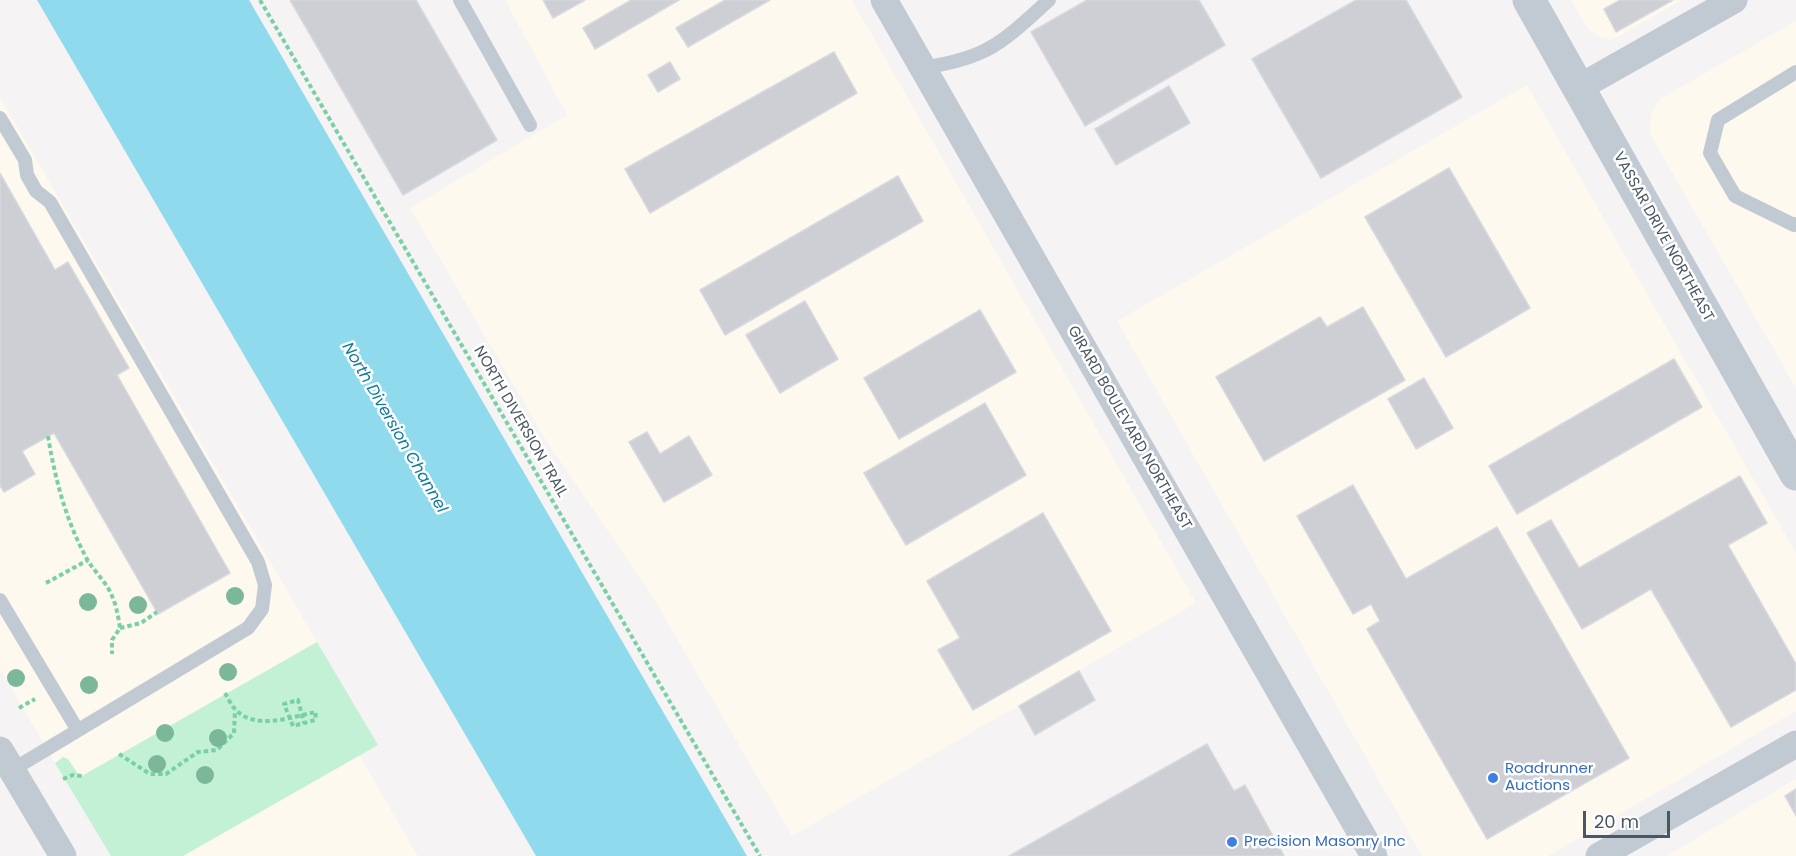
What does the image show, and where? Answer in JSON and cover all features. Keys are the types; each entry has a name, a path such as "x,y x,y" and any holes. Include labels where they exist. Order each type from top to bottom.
{"street":[{"name":"GIRARD BOULEVARD NORTHEAST","path":"884,0 1374,856"},
{"name":"VASSAR DRIVE NORTHEAST","path":"1529,0 1796,474"},
{"path":"1580,87 1734,0"},
{"path":"1599,856 1796,744"},
{"path":"6,760 63,856"}],"lane":[{"path":"460,0 530,125"},
{"path":"923,68 958,61 988,49 1048,0"},
{"path":"1796,72 1718,120 1710,153 1735,196 1796,224"},
{"path":"0,118 25,160 27,175 36,191 50,202 258,562 265,585 262,609 248,628 77,729 6,760"},
{"path":"0,600 77,729"}],"path":[{"name":"NORTH DIVERSION TRAIL","path":"260,0 760,856"},
{"path":"48,436 55,477 68,518 87,560 108,587 118,611 120,628 112,640 111,654"},
{"path":"46,584 87,560"},
{"path":"120,628 141,623 157,612"},
{"path":"225,693 235,710 257,722 290,717 302,715 316,712 315,720 304,723 292,726 290,717 284,704 298,700 302,715 304,723"},
{"path":"19,708 36,699"},
{"path":"119,754 150,774 166,774 198,752 217,750 234,733 235,710"},
{"path":"63,779 73,775 82,776"}],"shaded area":[{"path":"505,0 852,0 1196,603 792,836 649,591 547,442 410,208 567,115"},
{"path":"1571,0 1681,0 1618,37 1609,39 1600,37 1588,29"},
{"path":"1796,21 1796,388 1650,134 1650,123 1652,112 1660,99"},
{"path":"1527,85 1796,553 1796,711 1548,856 1422,856 1117,321"},
{"path":"0,97 317,642 80,777 63,757 55,763 0,669"},
{"path":"359,755 418,856 183,856"},
{"path":"1796,779 1796,856 1667,856"}],"green space":[{"path":"317,642 378,745 183,856 111,856 55,763 63,757 68,759 80,777"}],"water":[{"name":"North Diversion Channel","path":"37,0 249,0 747,856 536,856"}],"building":[{"path":"290,0 416,0 497,140 403,195"},
{"path":"543,0 585,0 553,18"},
{"path":"631,0 679,0 595,49 583,28"},
{"path":"725,0 770,0 688,47 676,28"},
{"path":"1087,0 1199,0 1225,45 1085,126 1031,32"},
{"path":"1356,0 1406,0 1462,97 1321,178 1252,59"},
{"path":"1620,0 1673,0 1616,32 1604,9"},
{"path":"834,52 857,93 650,213 625,169"},
{"path":"670,62 680,79 658,92 648,75"},
{"path":"1169,86 1190,123 1116,165 1095,129"},
{"path":"1449,168 1530,308 1446,357 1365,217"},
{"path":"0,173 55,270 68,262 129,368 117,375 230,573 158,614 54,433 22,451 35,474 4,492 0,486"},
{"path":"898,176 923,221 725,335 700,290"},
{"path":"805,301 838,359 780,393 746,335"},
{"path":"1363,307 1405,380 1264,461 1216,377 1320,317 1327,327"},
{"path":"980,310 1016,372 899,439 864,378"},
{"path":"1674,359 1702,407 1517,514 1489,466"},
{"path":"1424,378 1453,428 1416,449 1388,399"},
{"path":"985,403 1026,475 906,545 864,473"},
{"path":"647,432 660,454 689,436 712,475 664,502 629,442"},
{"path":"1740,476 1767,523 1728,545 1796,664 1796,690 1731,727 1651,589 1582,629 1527,533 1551,520 1579,568"},
{"path":"1353,485 1406,579 1497,527 1629,758 1487,839 1367,629 1380,621 1371,604 1353,614 1297,516"},
{"path":"1043,513 1111,631 973,710 938,650 960,638 927,581"},
{"path":"1079,671 1095,700 1035,735 1019,706"},
{"path":"1207,744 1234,791 1245,785 1284,856 1009,856"},
{"path":"1796,789 1796,816 1785,796"}],"place":[{"name":"Roadrunner Auctions","path":"1493,778"},
{"name":"Precision Masonry Inc","path":"1232,842"}]}
